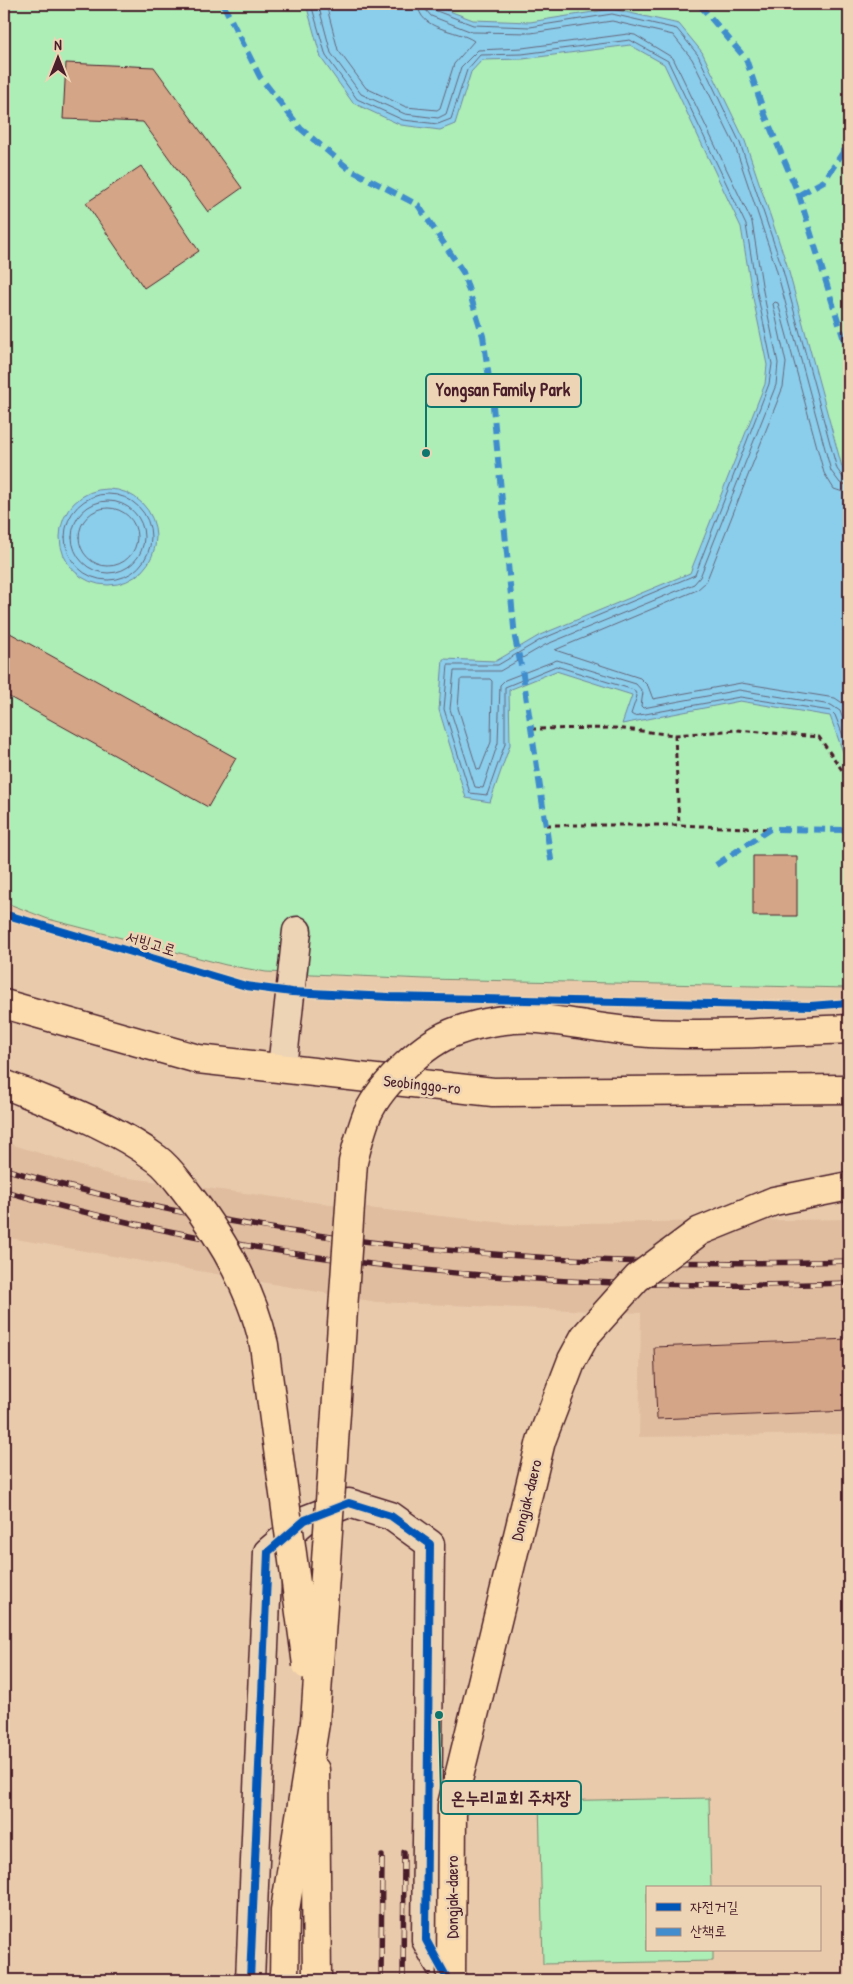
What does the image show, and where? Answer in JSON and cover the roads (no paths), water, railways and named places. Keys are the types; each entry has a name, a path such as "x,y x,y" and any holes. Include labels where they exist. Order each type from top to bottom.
{"main road":[{"name":"Seobinggo-ro","path":"4,1004 198,1059 493,1092 849,1089"},
{"path":"317,1980 315,1723 353,1162 368,1113 383,1090 410,1062 450,1035 484,1024 510,1020 539,1019 648,1032 770,1033 849,1029"},
{"path":"4,1084 72,1111 142,1149 159,1161 210,1222 225,1248 255,1312 264,1345 315,1723 286,1910 284,1980"},
{"name":"Dongjak-daero","path":"450,1980 452,1805 541,1440 572,1360 585,1336 637,1278 700,1231 774,1201 849,1186"}],"street":[{"path":"282,1068 298,931"},
{"path":"250,1980 268,1552 305,1520 349,1503 391,1516 430,1544 426,1940 450,1980"}],"water":[{"path":"306,4 431,4 473,20 530,22 612,9 679,24 702,52 745,141 787,265 842,467 849,478 849,759 843,752 830,716 740,701 622,724 632,695 556,671 509,690 510,745 490,802 466,798 439,710 443,659 496,661 540,635 690,573 765,384 767,365 741,227 664,64 630,45 523,59 482,60 471,72 455,124 440,130 401,125 353,103 321,58"},
{"path":"108,489 126,493 142,503 152,519 156,537 152,555 142,571 126,581 108,585 90,581 74,571 64,555 60,537 64,519 74,503 90,493"}],"railway":[{"path":"4,1169 107,1196 212,1218 317,1235 423,1248 529,1257 636,1262 849,1261"},
{"path":"4,1191 107,1217 211,1239 317,1257 423,1270 529,1279 636,1284 743,1285 849,1283"},
{"path":"403,1980 404,1852"},
{"path":"381,1980 382,1856"}],"place":[{"name":"Yongsan Family Park","path":"426,453"},
{"name":"온누리교회 주차장","path":"439,1715"}]}
